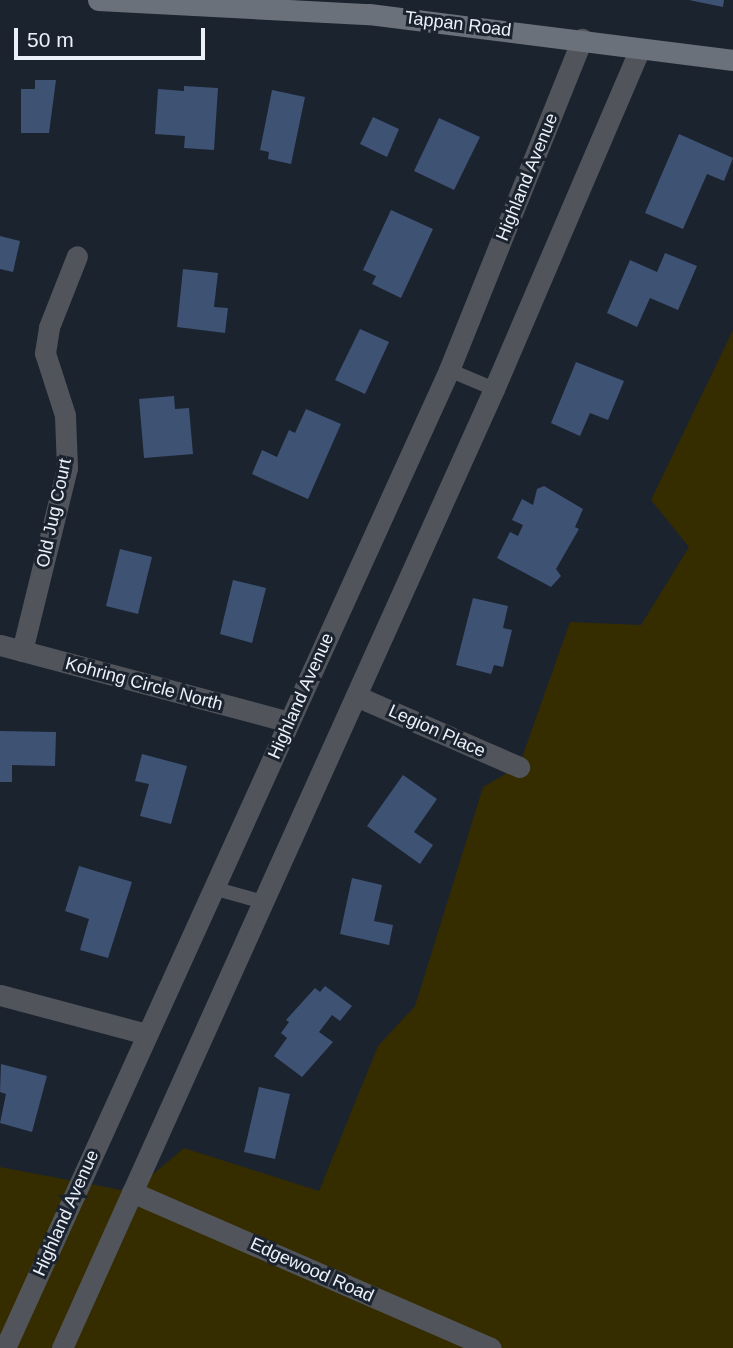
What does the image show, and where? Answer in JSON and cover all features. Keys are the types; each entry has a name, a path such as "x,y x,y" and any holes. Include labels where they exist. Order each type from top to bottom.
{"street":[{"name":"Tappan Road","path":"99,0 371,7 639,50 733,60"},
{"name":"Highland Avenue","path":"5,1348 449,370 582,39"},
{"path":"62,1348 494,389 639,50"},
{"name":"Old Jug Court","path":"22,651 67,468 65,415 45,353 49,327 77,256"},
{"name":"Kohring Circle North","path":"0,645 289,723"},
{"name":"Legion Place","path":"356,696 519,766"},
{"path":"0,995 147,1034"},
{"name":"Edgewood Road","path":"132,1192 491,1348"}],"lane":[{"path":"449,370 494,389"},
{"path":"214,888 263,902"}],"shaded area":[{"path":"733,330 733,1348 0,1348 0,1167 132,1192 184,1148 319,1191 378,1046 415,1006 483,787 519,766 570,622 641,625 689,547 651,500"}],"building":[{"path":"689,0 724,0 723,7"},
{"path":"35,80 56,80 49,133 21,133 21,89 35,89"},
{"path":"184,86 218,88 214,150 184,148 185,136 155,134 158,89 184,91"},
{"path":"272,90 305,97 291,164 268,159 269,152 260,150"},
{"path":"373,117 399,129 387,157 360,144"},
{"path":"439,118 480,137 454,190 414,171"},
{"path":"679,134 733,158 724,181 707,174 683,229 645,213"},
{"path":"391,210 433,229 401,298 372,284 376,276 363,270"},
{"path":"0,236 20,241 13,272 0,269"},
{"path":"665,253 697,266 678,310 650,298 637,327 607,313 630,260 657,272"},
{"path":"183,269 218,273 214,307 228,308 225,333 177,327"},
{"path":"360,329 389,342 365,394 335,380"},
{"path":"576,362 624,381 608,420 590,413 580,436 551,423"},
{"path":"174,396 175,409 189,408 193,454 144,458 139,399"},
{"path":"306,409 341,424 308,499 252,474 262,450 277,457 289,430 295,433"},
{"path":"544,486 583,509 575,527 579,529 556,569 561,576 551,587 497,558 510,532 518,536 523,525 512,520 522,499 533,505 537,489"},
{"path":"120,549 152,557 138,614 106,606"},
{"path":"233,580 266,588 252,643 220,634"},
{"path":"473,598 508,606 503,628 512,630 503,667 494,665 491,674 456,665"},
{"path":"0,731 56,732 55,766 12,765 12,782 0,782"},
{"path":"142,754 187,766 171,824 140,816 149,784 135,781"},
{"path":"403,775 437,799 414,832 433,845 420,864 367,826"},
{"path":"79,866 132,882 108,958 80,950 89,919 65,911"},
{"path":"352,878 382,885 374,921 393,925 389,945 340,934"},
{"path":"325,986 352,1006 340,1021 332,1015 319,1032 333,1042 302,1077 274,1056 287,1038 281,1033 289,1022 286,1020 315,988 320,992"},
{"path":"1,1064 47,1076 32,1132 0,1123 6,1094 0,1092"},
{"path":"259,1087 290,1094 275,1159 244,1152"}]}
